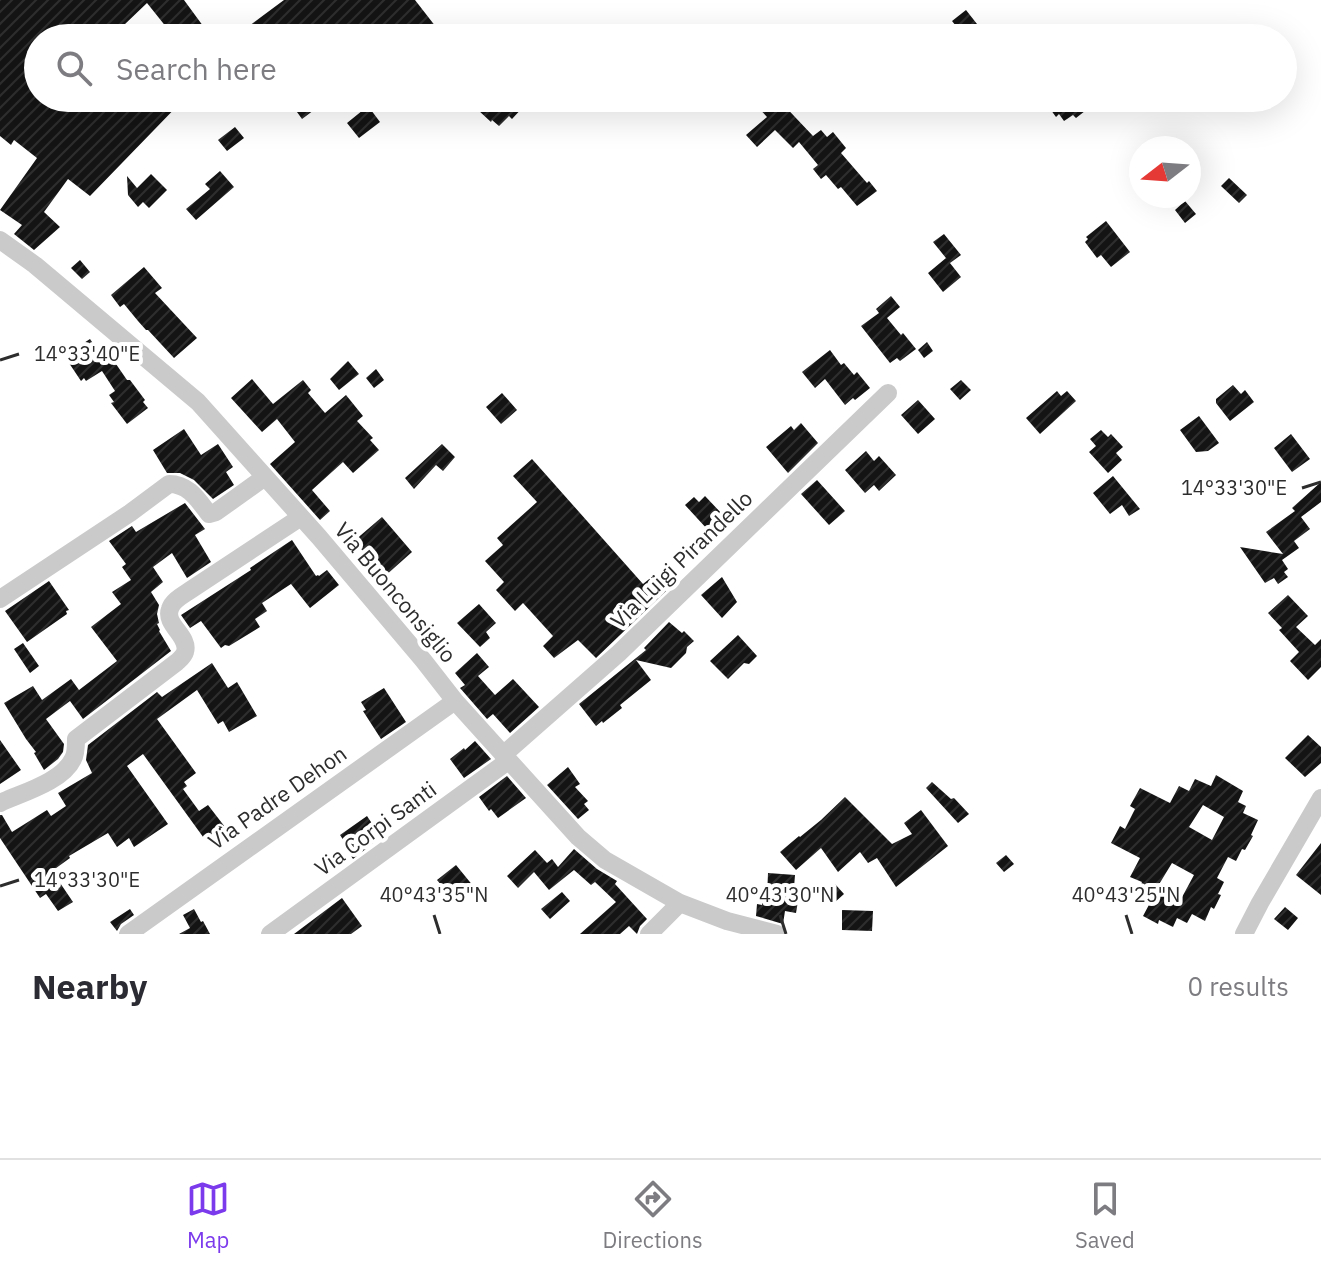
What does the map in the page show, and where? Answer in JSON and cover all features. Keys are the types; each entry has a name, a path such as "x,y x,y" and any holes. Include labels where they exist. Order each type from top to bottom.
{"street":[{"name":"Via Buonconsiglio","path":"0,240 35,265 198,402 301,517 455,701 578,837 605,860 680,903 727,921 777,934"},
{"name":"Via Luigi Pirandello","path":"506,758 888,393"},
{"path":"0,599 169,484 187,488 209,514 265,477"},
{"path":"0,803 46,784 61,773 74,758 76,739 177,662 185,652 185,643 169,618 169,610 174,603 301,517"},
{"name":"Via Padre Dehon","path":"128,934 455,701"},
{"name":"Via Corpi Santi","path":"270,934 506,758"},
{"path":"1244,934 1321,798"},
{"path":"649,934 680,903"}],"building":[{"path":"0,0 184,0 202,24 164,24 147,3 125,24 24,24 24,112 171,112 90,196 68,179 44,212 60,227 34,250 14,234 22,225 0,210 37,158 14,140 11,145 0,136"},
{"path":"284,0 415,0 434,24 252,24"},
{"path":"966,10 977,24 954,24 952,21"},
{"path":"297,112 311,112 302,119"},
{"path":"361,112 372,112 380,122 359,138 347,123"},
{"path":"480,112 518,112 499,126"},
{"path":"762,112 790,112 813,136 821,130 827,137 833,132 846,148 841,153 877,191 857,206 826,175 821,179 813,169 818,165 799,142 793,148 775,130 757,147 746,135 767,117"},
{"path":"1052,112 1084,112 1064,121 1059,114 1056,117"},
{"path":"235,127 244,138 227,151 218,140"},
{"path":"220,171 234,187 196,220 186,209 210,189 205,184"},
{"path":"151,174 167,190 149,208 143,202 138,207 128,195 127,176 137,188"},
{"path":"1229,178 1247,195 1239,203 1221,186"},
{"path":"1191,208 1196,214 1185,223 1175,210"},
{"path":"1106,221 1130,252 1111,267 1101,255 1097,258 1085,242 1086,237"},
{"path":"944,234 961,255 950,263 933,242"},
{"path":"946,258 961,277 943,292 928,273"},
{"path":"80,260 90,272 82,279 71,268"},
{"path":"144,267 162,288 155,293 197,338 174,358 124,304 120,307 111,295"},
{"path":"891,296 900,307 887,318 916,349 900,361 897,358 890,363 861,326 879,313 876,309"},
{"path":"90,339 99,352 105,348 145,400 143,402 148,408 127,424 111,403 114,402 109,395 115,391 102,371 81,381 67,360 70,359 67,354"},
{"path":"927,342 933,351 924,358 918,350"},
{"path":"830,350 841,365 844,363 854,375 857,372 870,388 845,405 825,379 815,388 802,372"},
{"path":"348,361 359,374 339,390 330,379"},
{"path":"376,369 384,380 374,388 366,378"},
{"path":"252,379 273,404 303,380 311,390 308,393 325,413 346,395 363,416 357,421 373,438 370,440 379,450 353,473 343,462 312,490 330,511 320,520 270,464 295,442 277,419 262,432 231,398"},
{"path":"961,380 971,390 960,400 950,389"},
{"path":"1233,385 1241,394 1245,390 1254,402 1230,421 1216,399"},
{"path":"1057,391 1061,396 1067,391 1076,401 1040,434 1026,418"},
{"path":"502,393 517,410 501,424 486,407"},
{"path":"918,400 935,419 918,434 901,415"},
{"path":"1199,416 1219,443 1208,451 1196,452 1180,430"},
{"path":"801,423 818,443 788,473 766,447 791,426 794,430"},
{"path":"184,429 201,455 218,444 233,467 226,472 234,485 213,499 194,480 180,473 167,473 153,450"},
{"path":"1101,430 1108,437 1111,434 1123,447 1116,453 1122,460 1108,473 1089,452 1096,446 1090,439"},
{"path":"1291,434 1310,459 1292,472 1274,448"},
{"path":"442,444 455,457 443,471 436,465 414,489 405,478"},
{"path":"866,451 874,461 879,456 896,475 879,491 874,485 865,493 845,470"},
{"path":"532,459 643,584 653,576 666,591 596,658 578,640 554,658 543,646 553,636 523,603 515,611 496,590 504,582 485,561 503,545 497,538 537,502 513,476"},
{"path":"1113,476 1140,509 1129,516 1122,505 1110,514 1093,493"},
{"path":"817,480 845,511 829,525 801,494"},
{"path":"1321,482 1321,502 1301,517 1310,529 1294,541 1299,548 1282,560 1288,569 1284,572 1288,577 1278,584 1274,578 1265,583 1240,547 1283,554 1266,532 1295,511 1292,508"},
{"path":"705,496 723,515 708,530 685,505 694,497 699,502"},
{"path":"185,503 205,529 195,535 211,562 187,578 172,553 153,567 163,582 151,592 159,605 157,624 171,651 83,719 70,701 46,719 64,744 58,759 44,770 4,703 33,686 42,700 71,679 79,690 117,661 91,627 121,604 112,592 131,580 122,567 126,564 109,541 132,526 136,532"},
{"path":"382,517 412,552 385,576 354,541"},
{"path":"292,540 316,576 327,570 339,585 310,608 291,584 262,603 267,611 255,619 260,627 229,646 221,648 201,621 190,628 181,615"},
{"path":"722,577 737,602 722,618 701,595"},
{"path":"49,581 69,610 27,642 5,611"},
{"path":"1288,595 1308,616 1296,627 1315,645 1321,639 1321,667 1308,680 1290,661 1299,652 1268,613"},
{"path":"479,604 496,623 486,632 490,638 480,647 457,623"},
{"path":"669,622 694,641 687,647 686,653 671,668 636,660 651,680 620,705 622,708 596,726 579,704 646,650 644,648"},
{"path":"738,635 757,656 749,664 744,663 728,679 710,661"},
{"path":"23,643 39,666 30,673 14,649"},
{"path":"477,653 489,667 478,676 495,695 513,679 539,707 510,733 493,714 487,719 460,688 465,685 455,673"},
{"path":"212,663 228,688 237,682 257,716 229,732 223,721 218,724 197,690 157,719 196,773 184,782 187,786 183,789 199,811 208,805 225,827 206,841 143,754 127,766 168,824 134,847 129,838 117,847 108,833 69,856 52,871 73,902 58,911 46,894 40,898 0,838 0,815 12,832 47,810 51,816 66,806 58,793 92,773 86,760 88,745 157,692 162,697"},
{"path":"384,688 406,722 381,739 363,711 366,710 361,702"},
{"path":"1308,735 1321,747 1321,763 1305,777 1285,758"},
{"path":"0,740 21,770 0,784"},
{"path":"475,741 491,759 464,778 450,759"},
{"path":"568,767 580,784 575,787 588,801 584,804 589,810 578,819 547,785"},
{"path":"1216,775 1243,791 1238,802 1246,806 1243,813 1258,820 1253,836 1236,861 1228,857 1217,878 1224,882 1218,894 1221,895 1205,921 1192,914 1187,923 1177,918 1173,927 1159,920 1158,924 1143,916 1151,901 1136,894 1142,882 1130,877 1140,858 1111,843 1120,826 1125,829 1135,809 1130,806 1140,788 1170,803 1179,786 1189,791 1195,779 1211,786","holes":["1203,805 1224,817 1212,840 1189,827","1172,863 1194,875 1181,899 1158,886"]},
{"path":"507,776 526,798 498,818 479,797"},
{"path":"932,782 969,814 958,823 926,788"},
{"path":"845,797 892,844 912,834 904,823 921,810 948,846 896,887 877,858 868,863 860,852 838,872 821,848 796,870 780,852"},
{"path":"367,816 381,837 353,859 340,835"},
{"path":"1321,843 1321,895 1296,875"},
{"path":"574,849 617,881 615,884 647,919 637,934 629,926 620,934 580,934 616,902 595,882 591,885 574,870 549,890 534,872 518,888 507,876 535,850 547,863 552,859 558,867"},
{"path":"1006,855 1014,864 1004,872 996,863"},
{"path":"456,865 474,887 455,902 437,880"},
{"path":"768,873 795,875 793,900 798,901 796,913 785,911 783,924 756,916 757,904 762,905 763,897 767,897"},
{"path":"835,884 844,894 834,903 825,893"},
{"path":"562,892 570,901 550,919 541,909"},
{"path":"342,898 362,926 351,934 294,934"},
{"path":"1285,907 1298,918 1288,930 1274,919"},
{"path":"130,909 134,915 117,931 110,922"},
{"path":"194,909 210,934 179,934 190,928 183,915"},
{"path":"842,910 873,911 872,931 842,930"}]}
